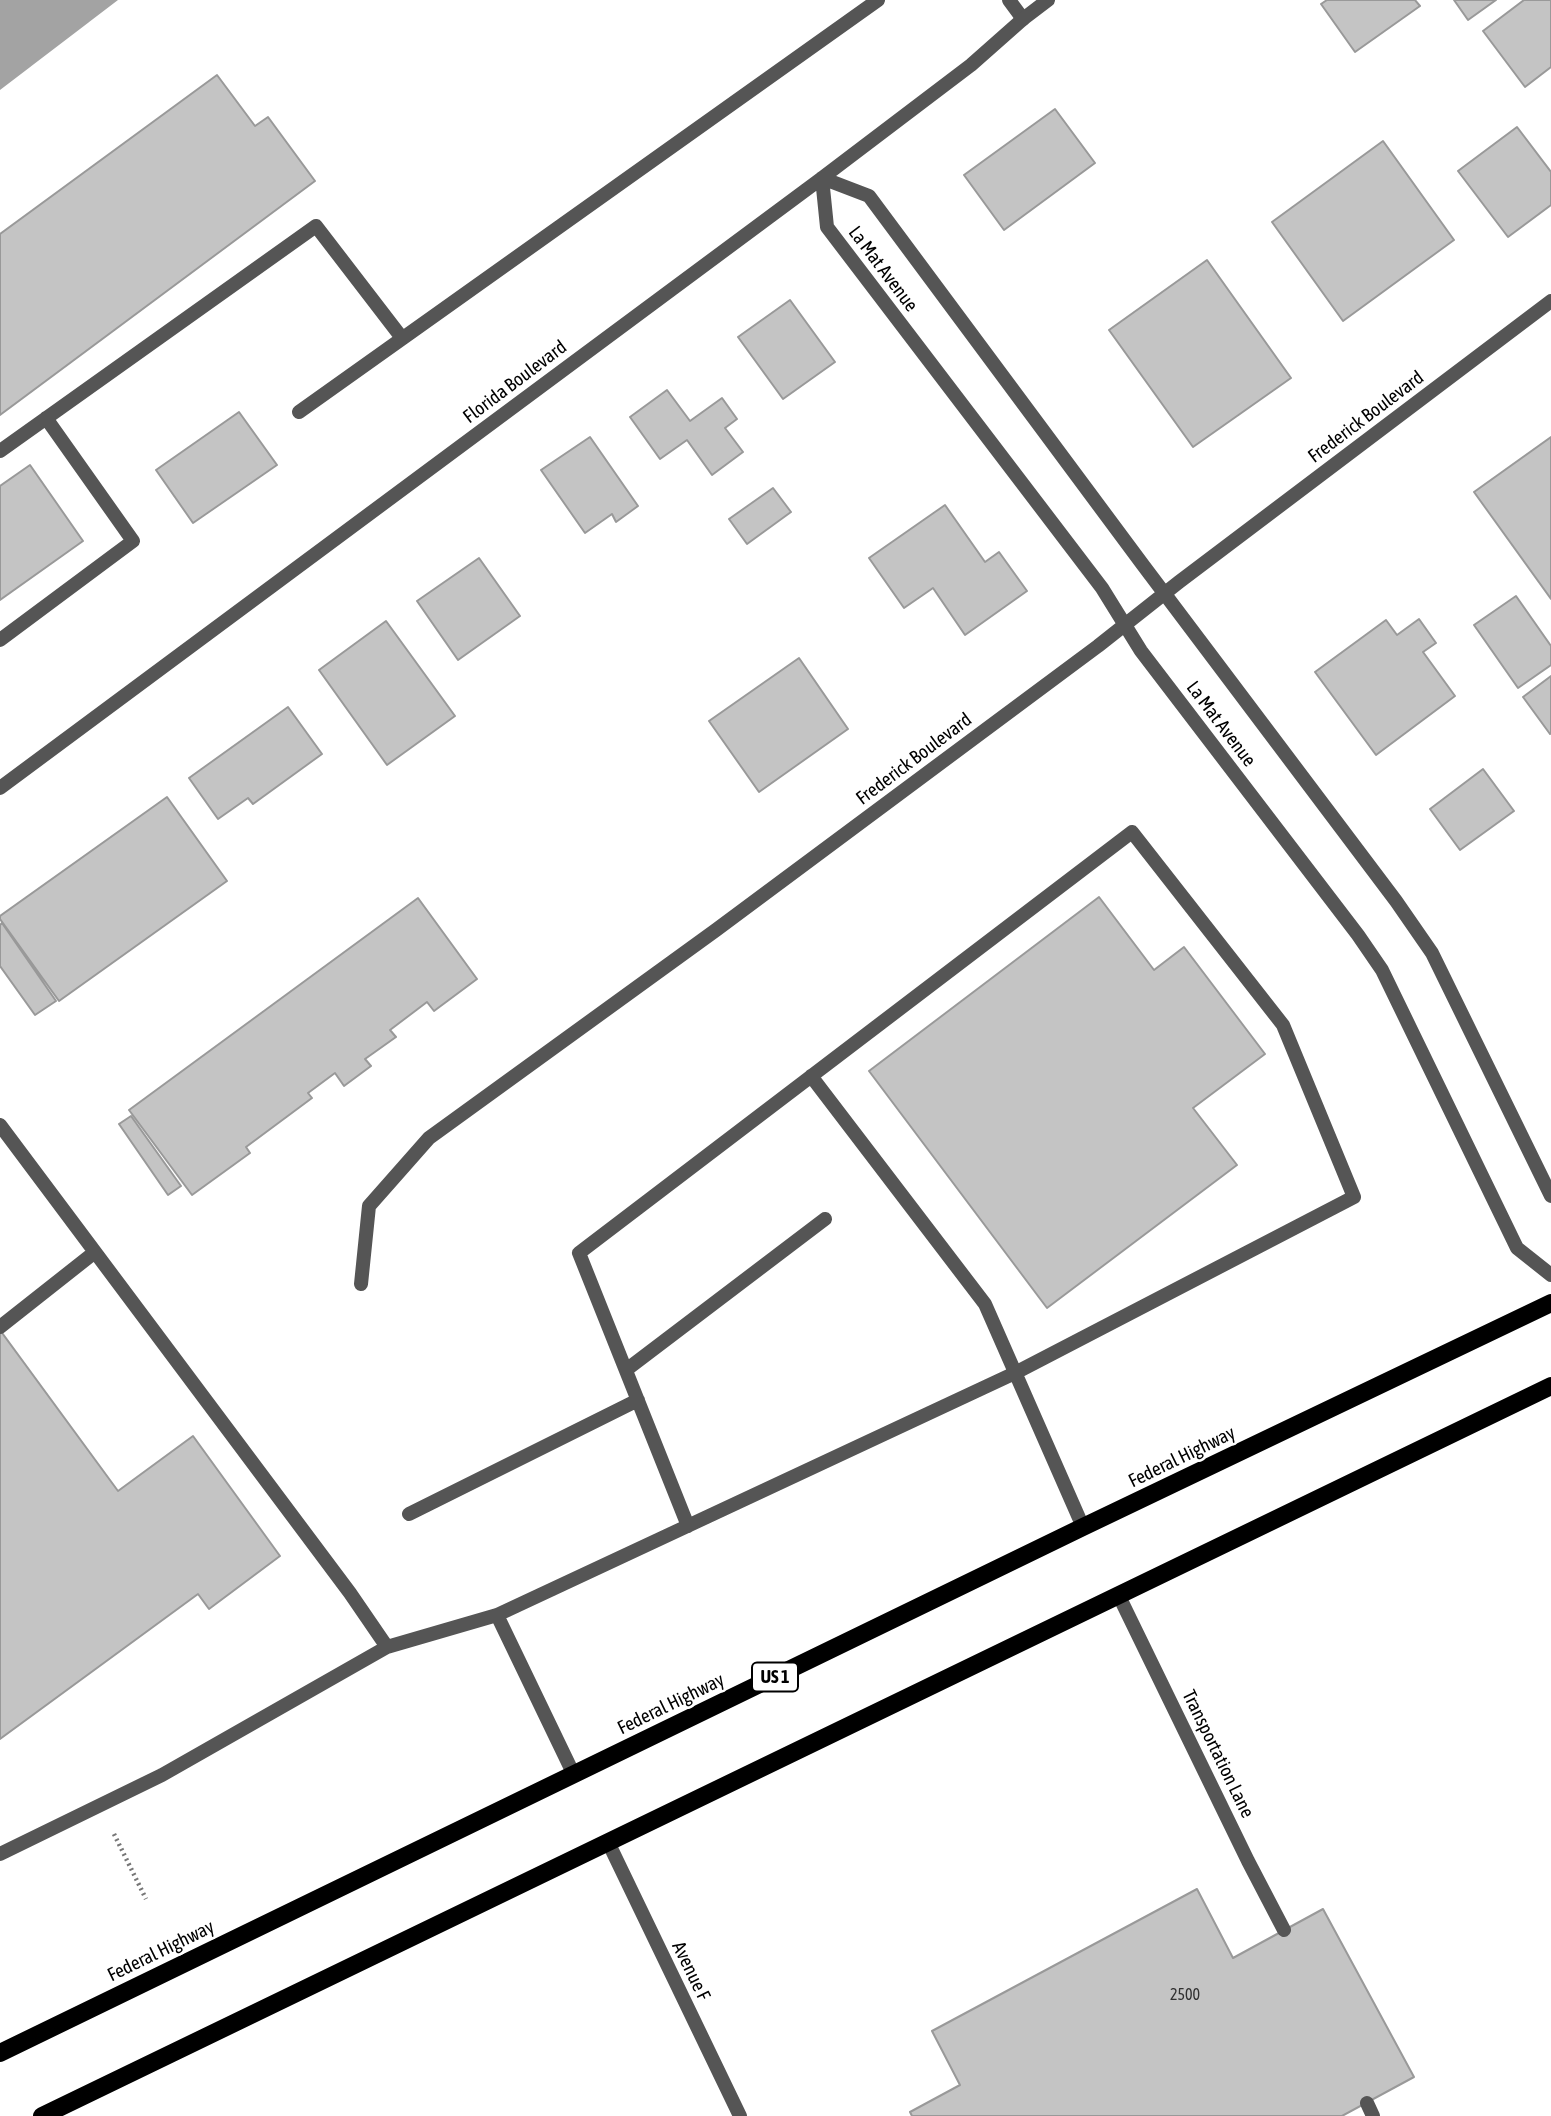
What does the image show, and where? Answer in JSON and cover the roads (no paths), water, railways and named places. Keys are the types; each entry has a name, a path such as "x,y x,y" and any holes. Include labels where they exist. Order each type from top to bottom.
{"main road":[{"name":"Federal Highway","path":"0,2053 1551,1303"},
{"path":"42,2116 1551,1386"}],"street":[{"path":"299,412 878,0"},
{"path":"1009,0 1023,19"},
{"name":"Florida Boulevard","path":"0,788 822,178 971,65 1048,0"},
{"name":"La Mat Avenue","path":"1551,1195 1432,953 1388,890 869,195 822,178 827,227 1102,588 1150,662 1382,970 1517,1248 1551,1275"},
{"path":"0,451 316,226 402,338"},
{"name":"Frederick Boulevard","path":"362,1284 369,1206 429,1138 727,922 1098,646 1551,301"},
{"path":"0,640 133,541 46,418"},
{"path":"0,1854 162,1775 387,1647 497,1615 1015,1373 1354,1197 1283,1025 1132,832 579,1253 688,1525"},
{"path":"811,1076 985,1304 1083,1527"},
{"path":"3,1135 95,1252 350,1592 387,1647"},
{"path":"626,1370 825,1219"},
{"path":"1,1326 95,1252"},
{"path":"409,1514 638,1400"},
{"name":"Transportation Lane","path":"1118,1594 1284,1930"},
{"path":"497,1615 574,1775"},
{"name":"Avenue F","path":"608,1842 740,2116"}]}
